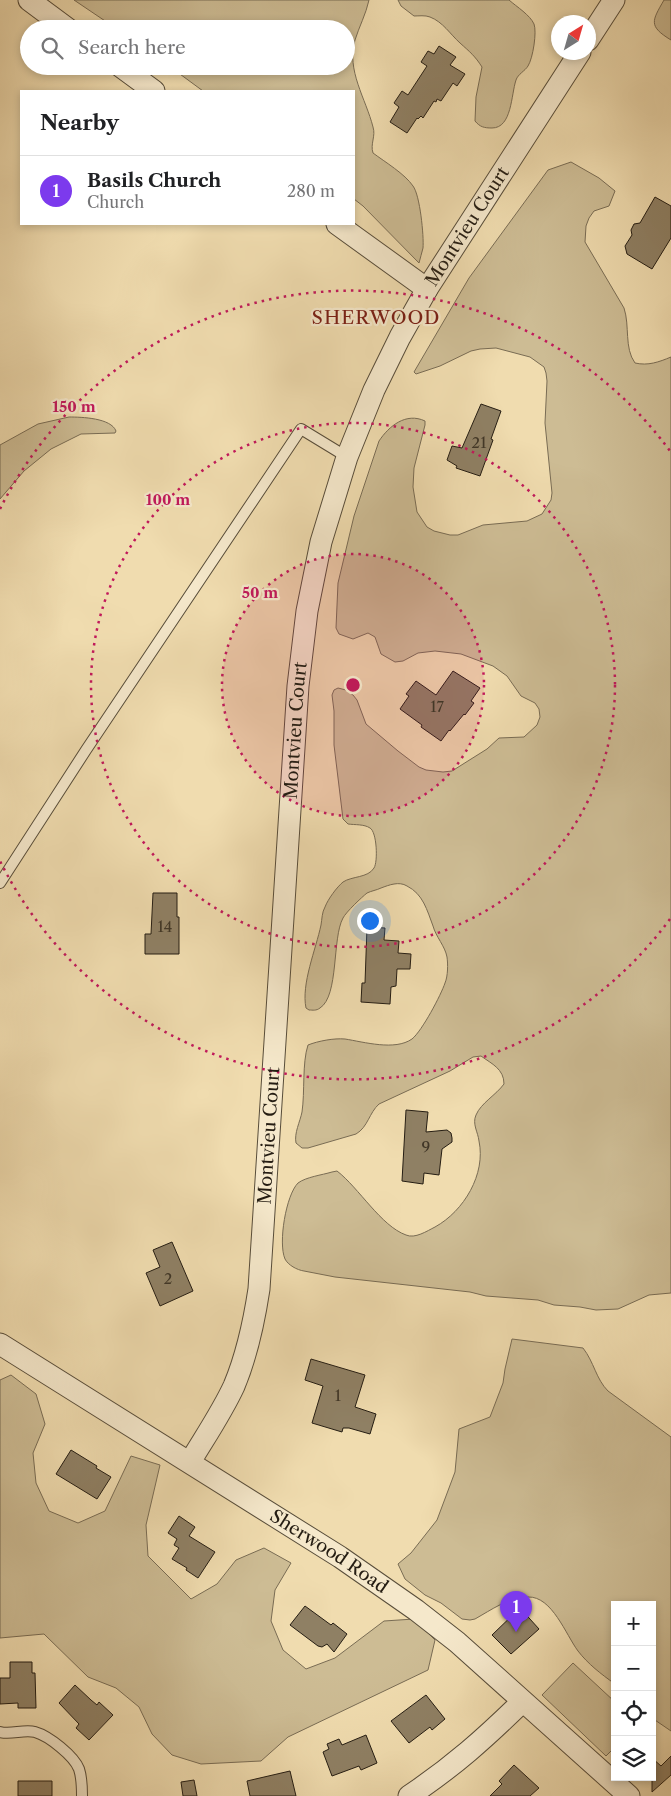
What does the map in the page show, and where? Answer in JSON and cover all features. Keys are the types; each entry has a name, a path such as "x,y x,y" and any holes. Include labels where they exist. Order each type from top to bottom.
{"street":[{"path":"29,0 56,20"},
{"path":"596,28 614,0"},
{"name":"Montvieu Court","path":"190,1462 222,1409 236,1380 248,1344 259,1290 298,686 313,575 333,499 376,386 400,337 427,289 575,60"},
{"path":"132,75 153,90"},
{"path":"338,225 427,289"},
{"name":"Sherwood Road","path":"0,1344 340,1557 416,1610 457,1642 628,1796"},
{"path":"409,1796 442,1774 482,1741 522,1702"}],"lane":[{"path":"0,883 86,750 301,429 347,458"},
{"path":"0,1732 8,1734 34,1732 50,1739 78,1766 82,1780 82,1796"}],"shaded area":[{"path":"74,0 369,0 355,40 355,20 104,20"},
{"path":"398,0 509,0 530,17 535,28 535,39 531,57 528,66 516,80 510,110 499,127 489,128 480,126 475,121 476,97 482,67 475,57 435,19 428,16 414,16 401,6"},
{"path":"664,0 671,0 671,40 659,31 654,23"},
{"path":"355,73 373,127 373,153 405,177 415,191 420,206 423,235 423,248 419,263 355,200 355,90 202,90 181,75 355,75"},
{"path":"571,162 599,178 615,191 609,206 594,211 589,218 586,226 585,242 624,308 629,351 635,363 649,364 671,357 671,1293 649,1295 618,1309 596,1310 554,1305 538,1300 486,1296 470,1292 335,1277 301,1270 293,1267 286,1261 282,1242 287,1208 298,1183 337,1171 388,1224 406,1235 421,1234 446,1220 464,1201 476,1178 480,1154 475,1125 476,1115 481,1107 504,1084 502,1074 497,1067 481,1056 473,1057 450,1071 379,1104 363,1128 356,1134 308,1148 302,1148 296,1143 296,1131 302,1112 305,1060 308,1045 326,1040 345,1039 388,1045 405,1043 412,1039 426,1021 445,983 448,963 446,953 421,898 412,889 404,885 391,885 367,893 345,915 337,939 333,980 326,1002 317,1010 306,1008 307,978 326,904 343,882 368,874 374,868 376,860 374,835 370,828 348,824 343,819 334,745 332,695 334,690 338,688 346,690 353,695 357,700 366,724 398,751 426,770 452,771 487,749 499,738 524,737 537,725 540,717 539,709 535,703 521,696 507,676 493,666 461,654 435,651 418,653 403,661 395,662 381,654 375,637 368,633 353,639 339,634 336,628 338,583 354,516 379,441 388,430 405,419 411,418 425,421 414,468 413,487 417,512 427,527 434,531 458,535 483,525 527,521 542,514 551,500 552,493 545,423 547,381 544,367 530,357 496,348 471,351 440,366 416,374 414,372 469,278 548,170"},
{"path":"69,417 102,421 108,423 116,431 115,433 81,434 51,449 24,471 0,499 0,445 38,424"},
{"path":"512,1339 583,1348 608,1391 671,1437 671,1731 656,1721 656,1601 611,1601 611,1681 582,1656 558,1618 551,1609 537,1598 514,1599 475,1619 462,1619 441,1603 425,1595 405,1579 398,1564 411,1553 437,1520 455,1472 459,1429 490,1417 503,1383"},
{"path":"11,1375 36,1394 45,1424 33,1453 36,1483 49,1511 78,1523 105,1511 131,1456 160,1465 146,1525 148,1556 191,1599 217,1584 236,1560 264,1548 291,1563 275,1590 271,1621 283,1650 306,1669 335,1658 384,1621 414,1619 435,1640 428,1670 288,1737 261,1761 201,1764 172,1755 152,1734 139,1707 116,1688 88,1677 44,1634 0,1638 0,1380"},
{"path":"573,1663 611,1698 611,1751 606,1756 542,1695"}],"building":[{"path":"439,46 456,57 450,65 465,74 457,86 453,83 441,101 437,99 436,102 434,101 423,118 421,116 417,118 407,133 390,122 399,107 394,103 402,91 408,95 427,66 421,62 428,51 434,54"},
{"path":"655,197 671,206 671,238 652,269 627,254 625,246 632,235 631,230 634,224 640,223"},
{"path":"481,404 501,411 480,476 456,468 457,466 447,460 452,446 462,448"},
{"path":"453,671 480,688 471,701 474,703 441,741 400,709 409,696 406,694 416,681 436,695"},
{"path":"153,893 177,893 179,954 145,954 145,934 151,934"},
{"path":"367,927 385,928 384,940 399,941 398,953 411,954 410,969 397,969 396,986 391,987 390,1004 361,1002 362,983 365,983"},
{"path":"406,1110 428,1112 426,1132 447,1130 451,1133 452,1142 442,1149 439,1175 424,1173 423,1184 402,1181"},
{"path":"172,1242 193,1291 160,1306 146,1273 160,1267 153,1250"},
{"path":"311,1359 365,1375 355,1407 376,1414 370,1434 349,1428 343,1428 342,1432 312,1423 323,1386 305,1380"},
{"path":"71,1450 111,1477 97,1499 56,1474"},
{"path":"179,1516 195,1527 189,1536 215,1552 198,1578 186,1570 187,1568 172,1559 179,1548 174,1545 177,1539 168,1533"},
{"path":"305,1606 347,1634 334,1652 327,1644 322,1647 318,1646 290,1625"},
{"path":"520,1608 539,1629 511,1654 492,1635"},
{"path":"10,1662 32,1662 32,1673 35,1673 36,1708 18,1708 18,1703 0,1704 0,1678 10,1678"},
{"path":"75,1685 97,1705 99,1702 113,1715 89,1740 76,1728 79,1724 59,1703"},
{"path":"426,1695 445,1719 432,1730 430,1727 409,1743 391,1721"},
{"path":"366,1735 377,1763 361,1770 359,1766 332,1776 323,1752 329,1749 327,1744 339,1739 342,1745"},
{"path":"671,1756 671,1775 652,1792 652,1781 656,1781 656,1762 661,1766"},
{"path":"514,1765 539,1788 530,1796 490,1796 502,1784 499,1781"},
{"path":"290,1771 296,1796 250,1796 247,1781"},
{"path":"194,1780 197,1796 183,1796 181,1782"},
{"path":"18,1781 52,1781 52,1796 18,1796"}],"place":[{"name":"Basils Church","path":"516,1632"}],"district":[{"name":"SHERWOOD","path":"376,317"}]}
